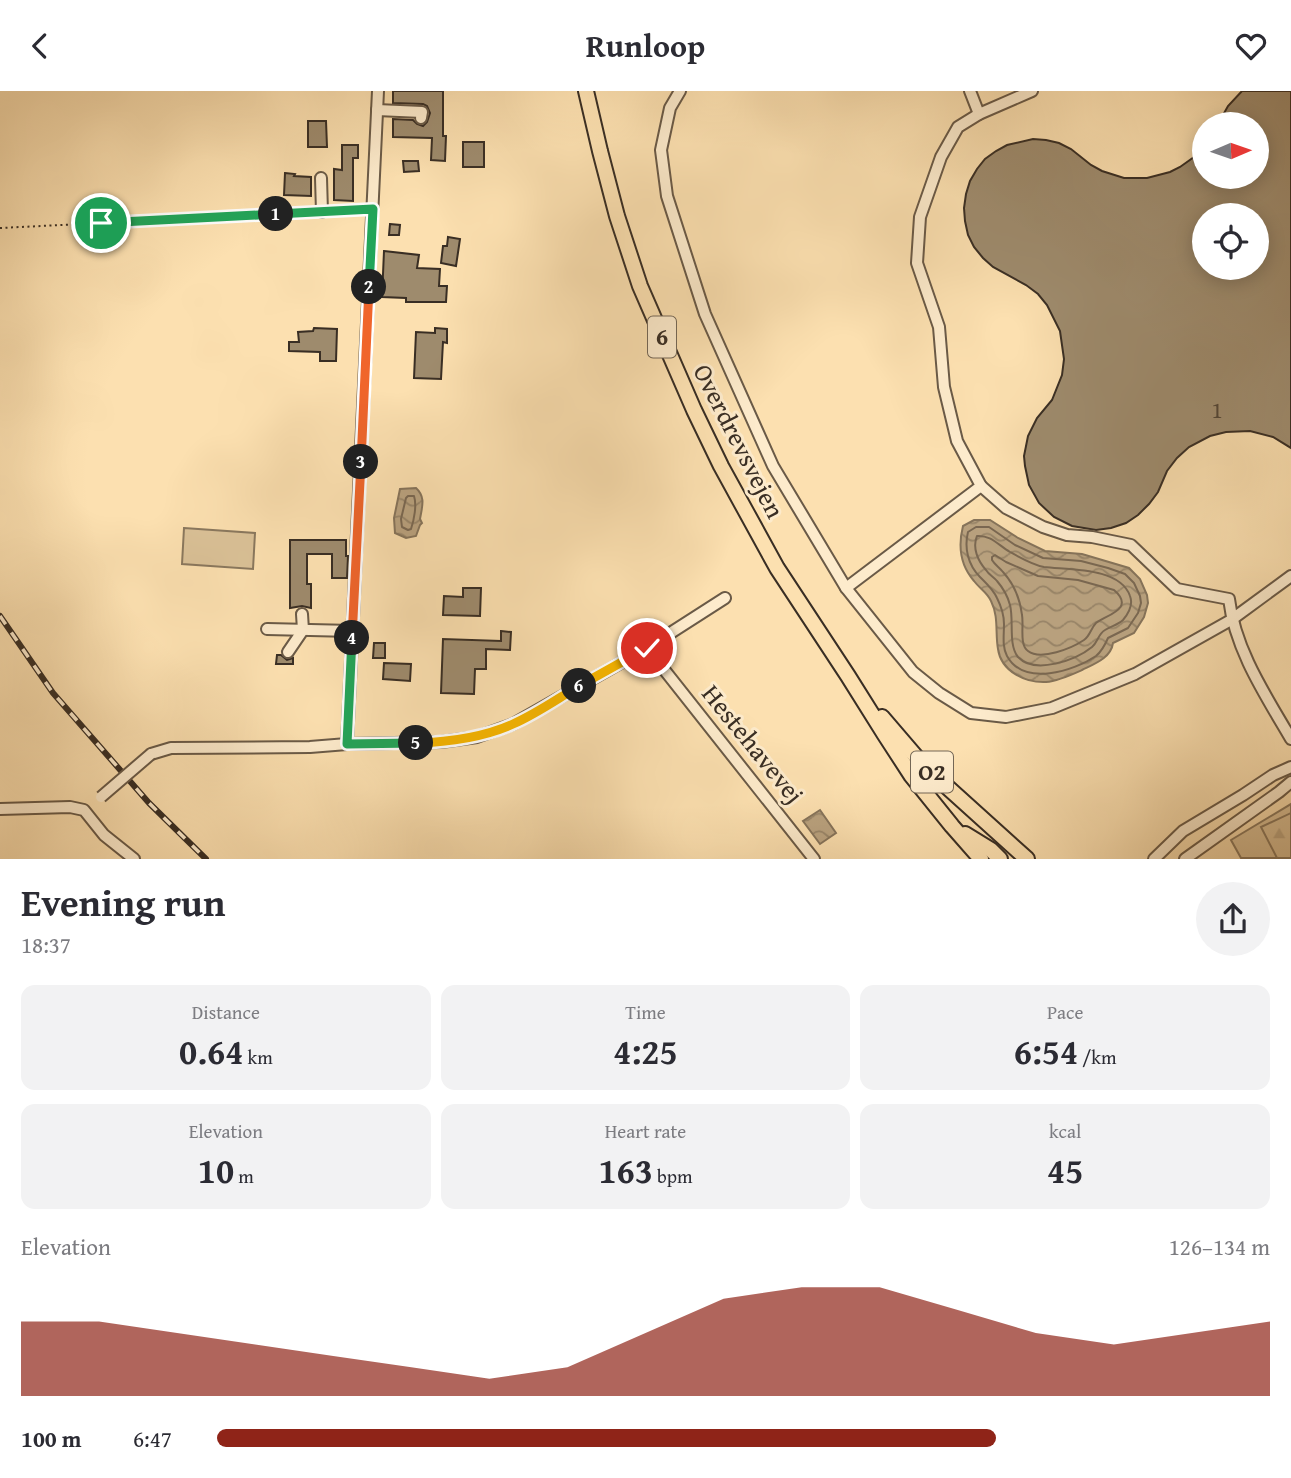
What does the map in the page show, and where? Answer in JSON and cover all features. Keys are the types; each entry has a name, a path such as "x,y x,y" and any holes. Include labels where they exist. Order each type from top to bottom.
{"main road":[{"name":"Overdrevsvejen","path":"586,91 617,216 640,286 721,466 778,568 911,775 981,859"},
{"name":"Overdrevsvejen","path":"848,675 925,766 1027,859"},
{"path":"952,826 1000,859"}],"street":[{"path":"347,744 378,91"},
{"path":"680,91 670,108 662,150 664,173 667,196 705,314 774,466 846,588 913,672 939,693 971,713 1006,717 1052,708 1135,674 1231,620 1291,576"},
{"path":"970,91 979,114"},
{"path":"1032,91 979,114 958,127 941,157 920,216 917,264 939,327 944,387 957,441 981,486 1006,508 1042,527 1067,535 1130,545 1177,589 1229,599 1231,620 1256,678 1291,739"},
{"path":"377,110 422,112 421,118"},
{"path":"321,178 322,212"},
{"path":"846,588 981,486"},
{"path":"84,810 151,754 171,748 310,747 441,742 477,737 513,724 647,648 725,598"},
{"path":"288,652 303,630 302,614"},
{"path":"267,629 353,631"},
{"name":"Hestehavevej","path":"647,648 814,859"},
{"path":"1154,859 1183,831 1273,775 1291,767"},
{"path":"1185,859 1291,782"},
{"path":"0,809 70,807 84,810 104,835 134,859"}],"path":[{"path":"0,228 373,209"}],"green space":[{"path":"184,528 255,533 253,569 182,564"},
{"path":"1291,804 1291,858 1241,858 1231,840"},
{"path":"1291,813 1291,858 1277,858 1261,827"}],"water":[{"path":"416,488 422,499 422,523 416,536 406,538 395,533 394,518 400,489"},
{"path":"974,520 990,520 1045,551 1082,554 1129,568 1140,579 1148,603 1144,617 1134,633 1113,643 1109,653 1101,660 1064,677 1038,682 1015,674 1000,657 991,601 969,575 963,562 963,526"},
{"path":"820,810 836,833 820,844 803,821"}],"building":[{"path":"393,91 443,91 445,161 431,160 432,138 393,137 393,119 413,120 423,126 430,113 423,104 393,103"},
{"path":"1242,91 1291,91 1291,448 1273,437 1250,431 1210,436 1189,447 1177,458 1149,504 1126,523 1096,530 1072,526 1054,517 1039,503 1029,485 1024,456 1028,436 1037,418 1052,400 1062,375 1064,359 1060,331 1047,305 1038,294 993,267 974,247 968,235 964,208 970,181 985,159 996,151 1007,145 1033,139 1059,143 1102,171 1124,178 1147,178 1170,172 1192,158 1192,189 1269,189 1269,112 1225,112"},
{"path":"308,121 326,121 327,147 308,147"},
{"path":"463,142 484,142 484,167 463,167"},
{"path":"342,145 358,145 358,158 353,158 353,201 334,200 334,169 342,170"},
{"path":"403,161 418,161 419,171 404,172"},
{"path":"285,173 311,177 311,196 284,195"},
{"path":"390,224 400,225 399,235 389,235"},
{"path":"448,237 460,239 456,266 441,263 443,246 447,246"},
{"path":"384,251 419,255 417,268 440,269 439,286 447,286 446,302 406,302 406,298 382,297"},
{"path":"314,328 337,329 336,361 320,361 320,352 289,351 289,342 299,342 298,332 313,331"},
{"path":"435,328 447,329 447,343 443,342 441,379 414,378 416,332 435,333"},
{"path":"290,540 346,540 347,578 332,578 332,554 307,554 307,584 311,584 311,608 290,608"},
{"path":"463,588 481,588 480,616 443,615 444,596 463,597"},
{"path":"501,631 511,632 510,650 486,649 486,669 475,669 474,694 441,693 443,639 501,641"},
{"path":"374,643 385,643 385,658 373,658"},
{"path":"277,655 287,660 293,658 293,664 276,664"},
{"path":"384,663 411,664 410,681 383,679"}],"railway":[{"path":"0,616 53,693 149,803 206,859"}],"route":[{"path":"101,223 373,209 347,744 441,742 477,737 513,724 647,648"}]}
